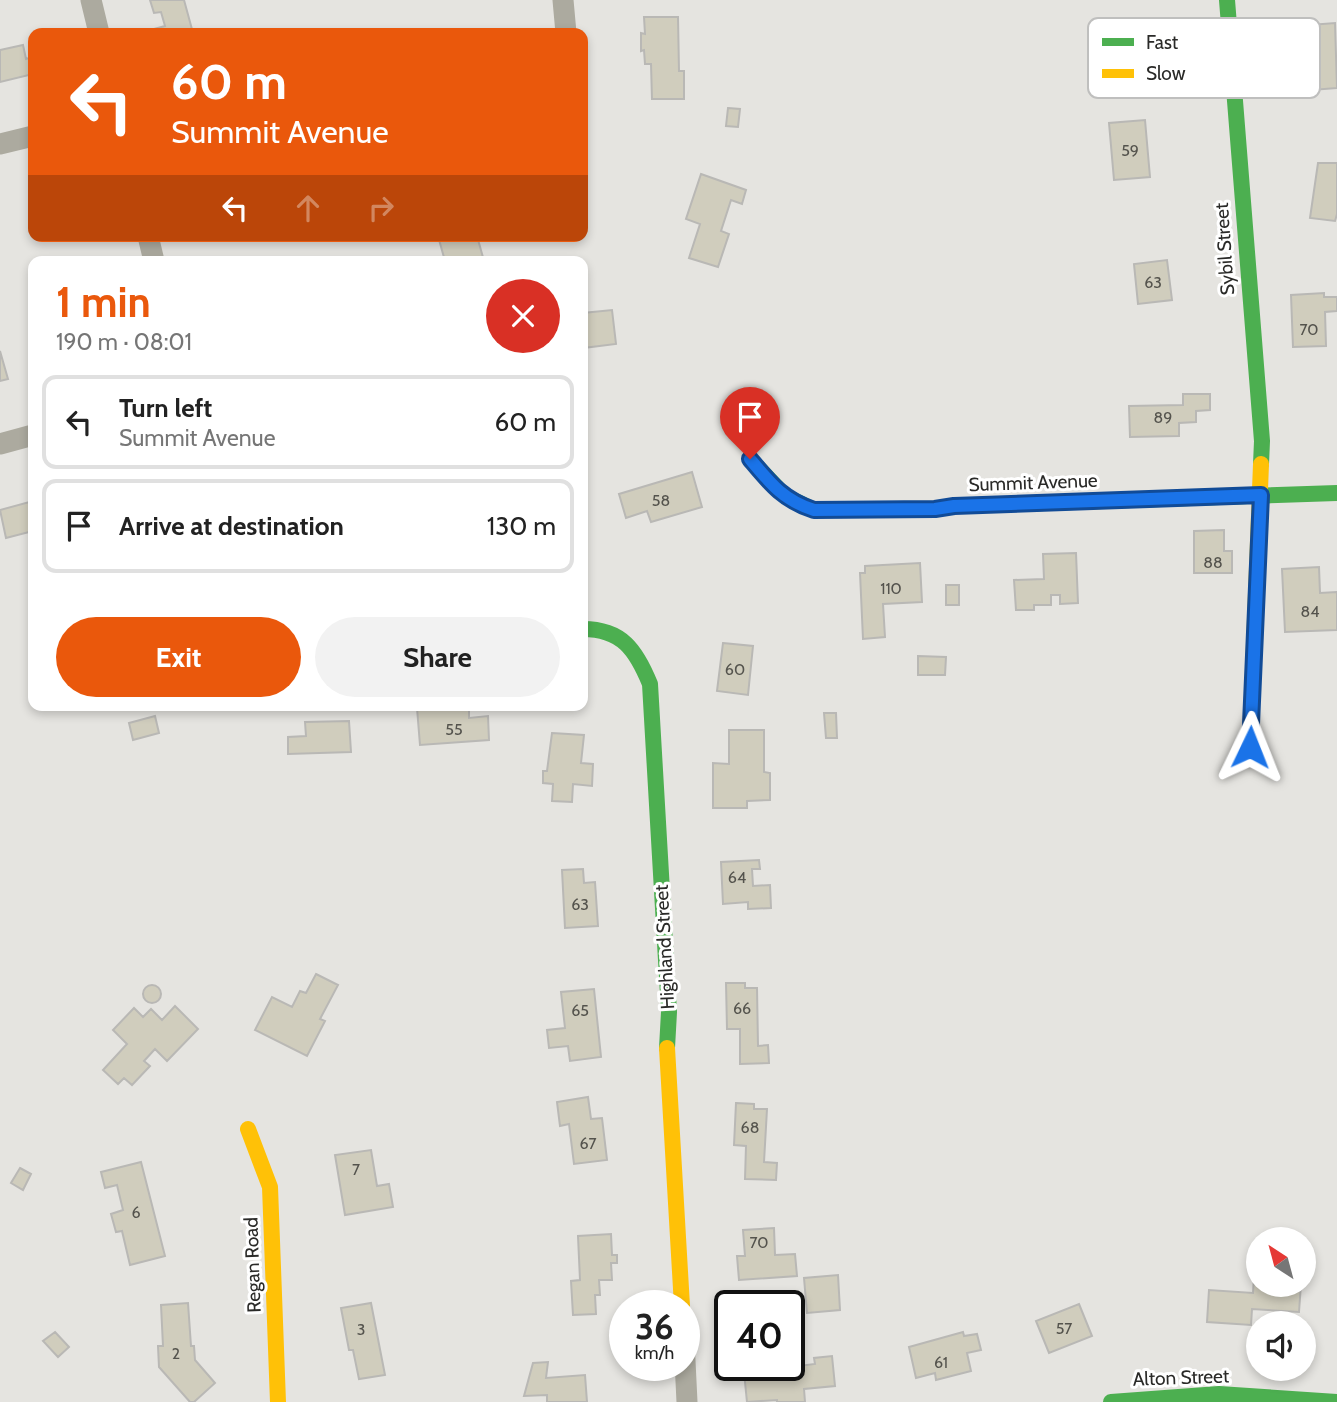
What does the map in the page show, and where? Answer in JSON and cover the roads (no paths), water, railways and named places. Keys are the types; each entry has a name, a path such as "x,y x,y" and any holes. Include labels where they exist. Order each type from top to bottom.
{"street":[{"path":"91,0 98,28"},
{"path":"564,0 566,28"},
{"name":"Sybil Street","path":"1227,0 1228,18"},
{"name":"Sybil Street","path":"1234,98 1262,441 1250,747"},
{"path":"0,144 28,137"},
{"path":"0,444 28,436"},
{"name":"Summit Avenue","path":"750,459 775,489 796,504 814,510 935,509 954,506 1337,493"},
{"name":"Highland Street","path":"588,629 599,628 612,633 632,648 642,662 650,684 669,1012 667,1058 681,1290"},
{"name":"Regan Road","path":"248,1129 270,1187 278,1402"},
{"path":"686,1381 687,1402"},
{"name":"Alton Street","path":"1111,1402 1219,1394 1337,1402"}]}
